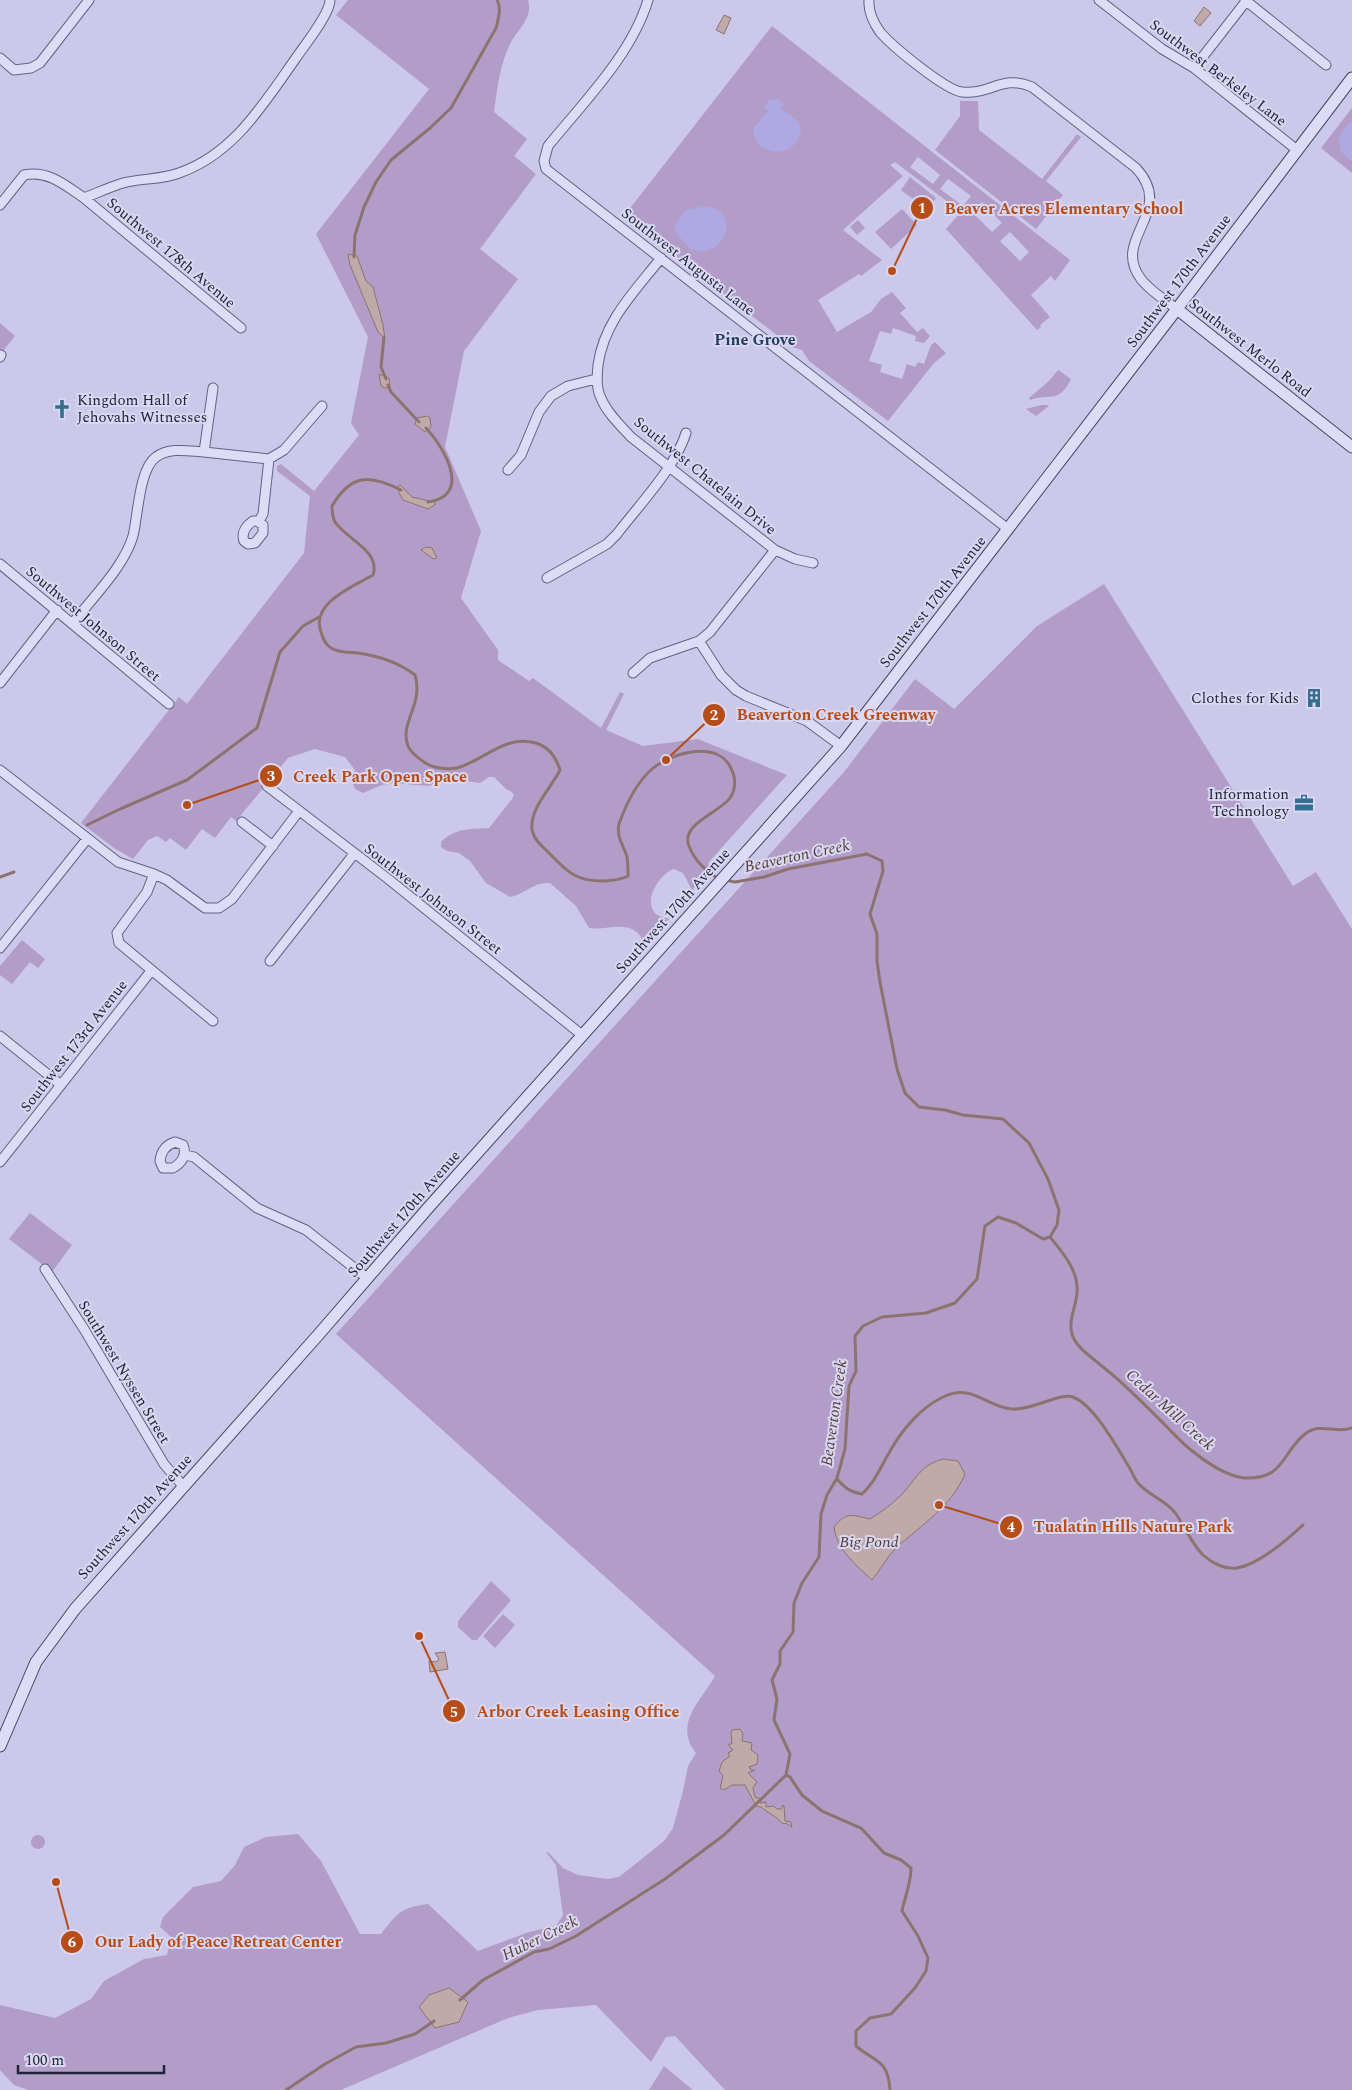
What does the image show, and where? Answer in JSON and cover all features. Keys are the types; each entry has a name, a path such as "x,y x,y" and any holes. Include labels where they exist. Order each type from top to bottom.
{"main road":[{"name":"Southwest 170th Avenue","path":"0,1743 25,1684 48,1642 92,1588 841,746 1352,78"},
{"name":"Southwest Merlo Road","path":"1177,309 1352,447"}],"street":[{"path":"0,58 14,70 31,68 40,63 89,0"},
{"name":"Southwest 178th Avenue","path":"84,198 123,183 178,174 208,160 231,142 248,125 298,55 327,10 330,0"},
{"name":"Southwest Augusta Lane","path":"648,0 639,26 623,53 548,146 544,161 546,169 1008,529"},
{"name":"Southwest Merlo Road","path":"869,0 871,17 888,41 944,84 960,92 978,91 1009,82 1020,82 1032,87 1136,168 1148,185 1152,197 1150,208 1135,241 1133,250 1136,270 1150,288 1177,309"},
{"name":"Southwest Berkeley Lane","path":"1099,0 1162,50 1194,68 1297,150"},
{"path":"1194,68 1246,0 1326,65"},
{"name":"Southwest 178th Avenue","path":"2,199 24,175 35,173 61,182 84,198 241,328"},
{"name":"Southwest Chatelain Drive","path":"661,258 619,311 605,334 596,379 600,398 613,418 631,438 775,550 794,559 813,563"},
{"path":"508,470 521,455 539,412 551,396 568,386 596,379"},
{"path":"204,452 213,388"},
{"path":"72,624 125,554 132,538 145,470 155,458 169,450 269,459 284,450 322,406"},
{"path":"547,578 607,544 617,534 681,449 686,433"},
{"path":"259,521 263,514 269,459"},
{"path":"633,673 650,658 699,641 710,632 775,550"},
{"name":"Southwest Johnson Street","path":"0,564 169,704"},
{"path":"0,683 56,610"},
{"path":"699,641 720,675 736,690 806,721 841,746"},
{"path":"0,770 118,862 167,880 205,908 219,908 232,899 299,811"},
{"name":"Southwest Johnson Street","path":"267,786 582,1035"},
{"path":"242,822 273,846"},
{"path":"0,948 87,839"},
{"path":"270,961 354,854"},
{"path":"154,874 147,892 120,929 117,938 123,948 213,1021"},
{"name":"Southwest 173rd Avenue","path":"0,1162 151,971"},
{"path":"0,1036 61,1085"},
{"path":"184,1155 194,1157 257,1208 306,1230 367,1278"},
{"name":"Southwest Nyssen Street","path":"46,1269 164,1464 183,1486"}],"shaded area":[{"path":"348,0 528,0 529,12 527,18 510,44 504,60 499,77 494,112 527,139 514,156 536,174 480,249 518,279 464,351 445,447 481,531 461,598 498,650 498,660 529,681 533,678 601,728 620,692 624,694 606,730 643,746 698,739 787,775 708,863 713,867 692,890 683,873 674,869 663,876 658,882 654,889 651,903 657,915 669,919 646,945 640,936 628,928 589,928 576,906 550,883 539,884 510,897 486,883 470,861 459,853 447,851 441,847 441,842 446,837 457,832 489,828 512,799 514,795 512,792 506,789 494,777 489,777 480,783 451,779 428,786 393,783 382,785 363,793 355,789 352,781 355,770 345,757 315,749 288,758 236,821 231,817 215,838 202,829 186,850 170,838 166,842 157,836 148,840 133,859 114,848 81,823 179,697 187,704 304,553 310,496 277,471 277,466 281,464 314,491 359,435 351,423 368,337 316,234 429,89 336,15"},
{"path":"772,26 1070,260 1055,281 1051,276 1031,295 1050,317 1037,330 946,229 961,212 895,162 890,165 903,176 843,230 882,260 861,276 859,274 818,300 837,332 871,312 881,299 892,292 906,308 900,313 917,332 923,328 930,336 924,343 915,341 916,336 893,328 891,334 880,331 869,361 882,365 880,372 902,379 907,364 915,367 918,362 924,364 931,345 935,342 946,353 934,363 888,421 809,361 802,350 792,347 624,216","holes":["918,157 940,175 933,184 910,167","948,179 971,196 963,206 940,189","982,202 1002,223 992,232 972,212","1010,232 1029,252 1020,261 1000,241"]},
{"path":"960,101 978,101 979,130 1042,179 1077,134 1081,137 1046,181 1063,195 1036,229 935,150 960,116"},
{"path":"1352,108 1352,173 1321,148"},
{"path":"910,177 936,198 927,210 901,190"},
{"path":"902,209 917,225 891,249 875,232"},
{"path":"858,220 865,228 857,235 850,227"},
{"path":"0,323 15,336 2,352 0,350"},
{"path":"1058,370 1071,379 1067,387 1058,395 1030,400 1029,398 1049,381"},
{"path":"1041,405 1049,406 1036,416 1026,409"},
{"path":"1104,584 1293,886 1316,872 1352,929 1352,2090 725,2090 675,2036 666,2037 651,2062 596,2005 538,2010 508,2018 341,2090 28,2090 14,2085 0,2070 0,2005 55,2018 91,1999 104,1981 144,1959 167,1955 171,1937 160,1927 163,1917 193,1887 221,1881 235,1865 244,1847 266,1837 298,1834 321,1861 360,1934 381,1934 401,1912 412,1907 428,1904 478,1951 529,1932 556,1926 563,1915 556,1865 546,1852 563,1868 578,1875 608,1879 619,1877 664,1841 673,1828 688,1766 696,1753 687,1732 688,1722 715,1676 336,1334 844,772 915,679 954,709 1037,626"},
{"path":"22,940 45,959 38,968 30,962 12,984 0,975 0,966"},
{"path":"30,1213 72,1245 52,1272 9,1239"},
{"path":"491,1581 511,1600 477,1640 472,1640 458,1627 458,1621"},
{"path":"503,1614 515,1625 495,1648 483,1636"},
{"path":"38,1835 43,1837 45,1842 43,1847 38,1849 33,1847 31,1842 33,1837"},
{"path":"664,2066 693,2090 649,2090"}],"sand":[{"path":"778,99 784,104 781,108 799,123 801,130 796,143 782,151 774,152 760,145 755,138 753,129 768,111 764,107 769,100"},
{"path":"1352,120 1352,161 1341,152 1338,137"},
{"path":"707,206 720,212 726,221 726,231 722,240 714,248 704,251 693,249 682,240 674,227 686,210"}],"water":[{"path":"1204,7 1211,13 1200,26 1194,21"},
{"path":"724,15 731,18 724,34 716,30"},
{"path":"348,254 357,256 366,281 373,287 385,339 378,332 350,265"},
{"path":"379,374 389,378 390,387 385,388 381,386"},
{"path":"427,416 430,418 431,427 425,432 415,424 417,418"},
{"path":"400,485 412,497 436,504 428,509 403,500 399,493 398,486"},
{"path":"426,547 432,548 437,558 433,559 421,550"},
{"name":"Big Pond","path":"943,1459 958,1461 965,1474 959,1486 935,1515 893,1552 872,1580 843,1550 834,1527 846,1516 870,1519 874,1517 899,1497 923,1470"},
{"path":"445,1652 448,1669 430,1672 429,1661 436,1662 439,1659 435,1653"},
{"path":"740,1729 743,1734 742,1741 752,1743 751,1750 758,1755 757,1764 749,1767 751,1770 755,1770 748,1773 757,1782 753,1788 755,1797 760,1799 760,1803 766,1802 766,1807 774,1806 777,1809 781,1809 783,1805 785,1821 791,1822 792,1827 786,1823 783,1824 761,1807 756,1806 745,1785 732,1785 724,1790 720,1788 723,1776 719,1771 722,1762 730,1756 728,1753 733,1750 729,1746 729,1744 732,1744 731,1732 732,1730"},
{"path":"449,1988 468,2002 459,2022 435,2028 419,2007 429,1995"}],"waterway":[{"name":"Beaverton Creek","path":"354,257 355,235 364,207 376,182 391,160 451,108 496,28 499,18 497,0"},
{"name":"Beaverton Creek","path":"384,337 381,367 386,379"},
{"name":"Beaverton Creek","path":"388,385 391,392 419,422"},
{"name":"Beaverton Creek","path":"426,428 446,458 451,470 452,481 449,491 442,498 428,502"},
{"name":"Beaverton Creek","path":"401,490 379,481 362,480 346,488 332,506 335,522 367,552 372,559 374,567 373,575 345,590 328,604 322,612 319,622 323,639 334,650 381,658 402,666 415,675 416,695 406,738 411,751 427,764 449,769 467,764 495,749 515,742 525,741 545,747 554,757 560,770 534,813 532,821 533,833 541,846 568,871 581,878 596,881 614,880 628,876 627,857 618,829 632,795 646,775 661,763 684,754 696,751 719,755 727,762 733,773 735,783 733,792 725,803 695,825 690,831 688,838 691,851 697,860 705,869 719,879"},
{"path":"87,825 187,780 257,728 280,652 303,626 319,617"},
{"name":"Beaverton Creek","path":"725,880 735,882 764,877 788,869 867,854 882,861 883,871 870,914 877,934 877,961 880,982 897,1069 905,1093 919,1107 945,1110 963,1115 1003,1119 1029,1143 1048,1179 1059,1210 1057,1225 1050,1237 1043,1239 1016,1223 998,1217 985,1226 977,1279 955,1303 926,1313 882,1317 863,1326 855,1336 856,1371 849,1386 845,1449 837,1478 827,1495 821,1514 819,1557 802,1583 794,1603 793,1632 780,1651 780,1664 772,1680 777,1699 774,1720 790,1754 786,1775"},
{"path":"0,877 14,872"},
{"name":"Cedar Mill Creek","path":"1050,1237 1069,1263 1075,1277 1077,1293 1071,1329 1077,1344 1127,1388 1184,1444 1209,1463 1237,1477 1267,1475 1281,1464 1297,1441 1305,1434 1322,1428 1340,1430 1352,1428"},
{"path":"837,1479 848,1489 862,1494 874,1480 905,1429 927,1407 953,1393 970,1394 1011,1409 1019,1409 1068,1396 1081,1401 1097,1417 1112,1438 1138,1483 1172,1509 1199,1551 1215,1563 1223,1567 1232,1568 1246,1566 1273,1550 1303,1525"},
{"name":"Beaverton Creek","path":"786,1775 790,1777 802,1795 822,1811 861,1828 884,1853 901,1860 911,1868 909,1885 902,1911 918,1936 928,1958 926,1971 915,1988 891,2014 870,2018 856,2031 856,2046 884,2067 887,2072 890,2090"},
{"name":"Huber Creek","path":"460,2000 483,1980 534,1952 549,1949 576,1936 665,1879 724,1835 786,1775"},
{"name":"Huber Creek","path":"286,2090 325,2064 356,2047 386,2043 415,2034 434,2021"}],"place":[{"name":"Beaver Acres Elementary School","path":"892,271"},
{"name":"Kingdom Hall of Jehovahs Witnesses","path":"62,409"},
{"name":"Clothes for Kids","path":"1314,698"},
{"name":"Beaverton Creek Greenway","path":"666,760"},
{"name":"Information Technology","path":"1304,803"},
{"name":"Creek Park Open Space","path":"187,805"},
{"name":"Tualatin Hills Nature Park","path":"939,1505"},
{"name":"Arbor Creek Leasing Office","path":"419,1636"},
{"name":"Our Lady of Peace Retreat Center","path":"56,1882"}],"district":[{"name":"Pine Grove","path":"755,340"}]}
